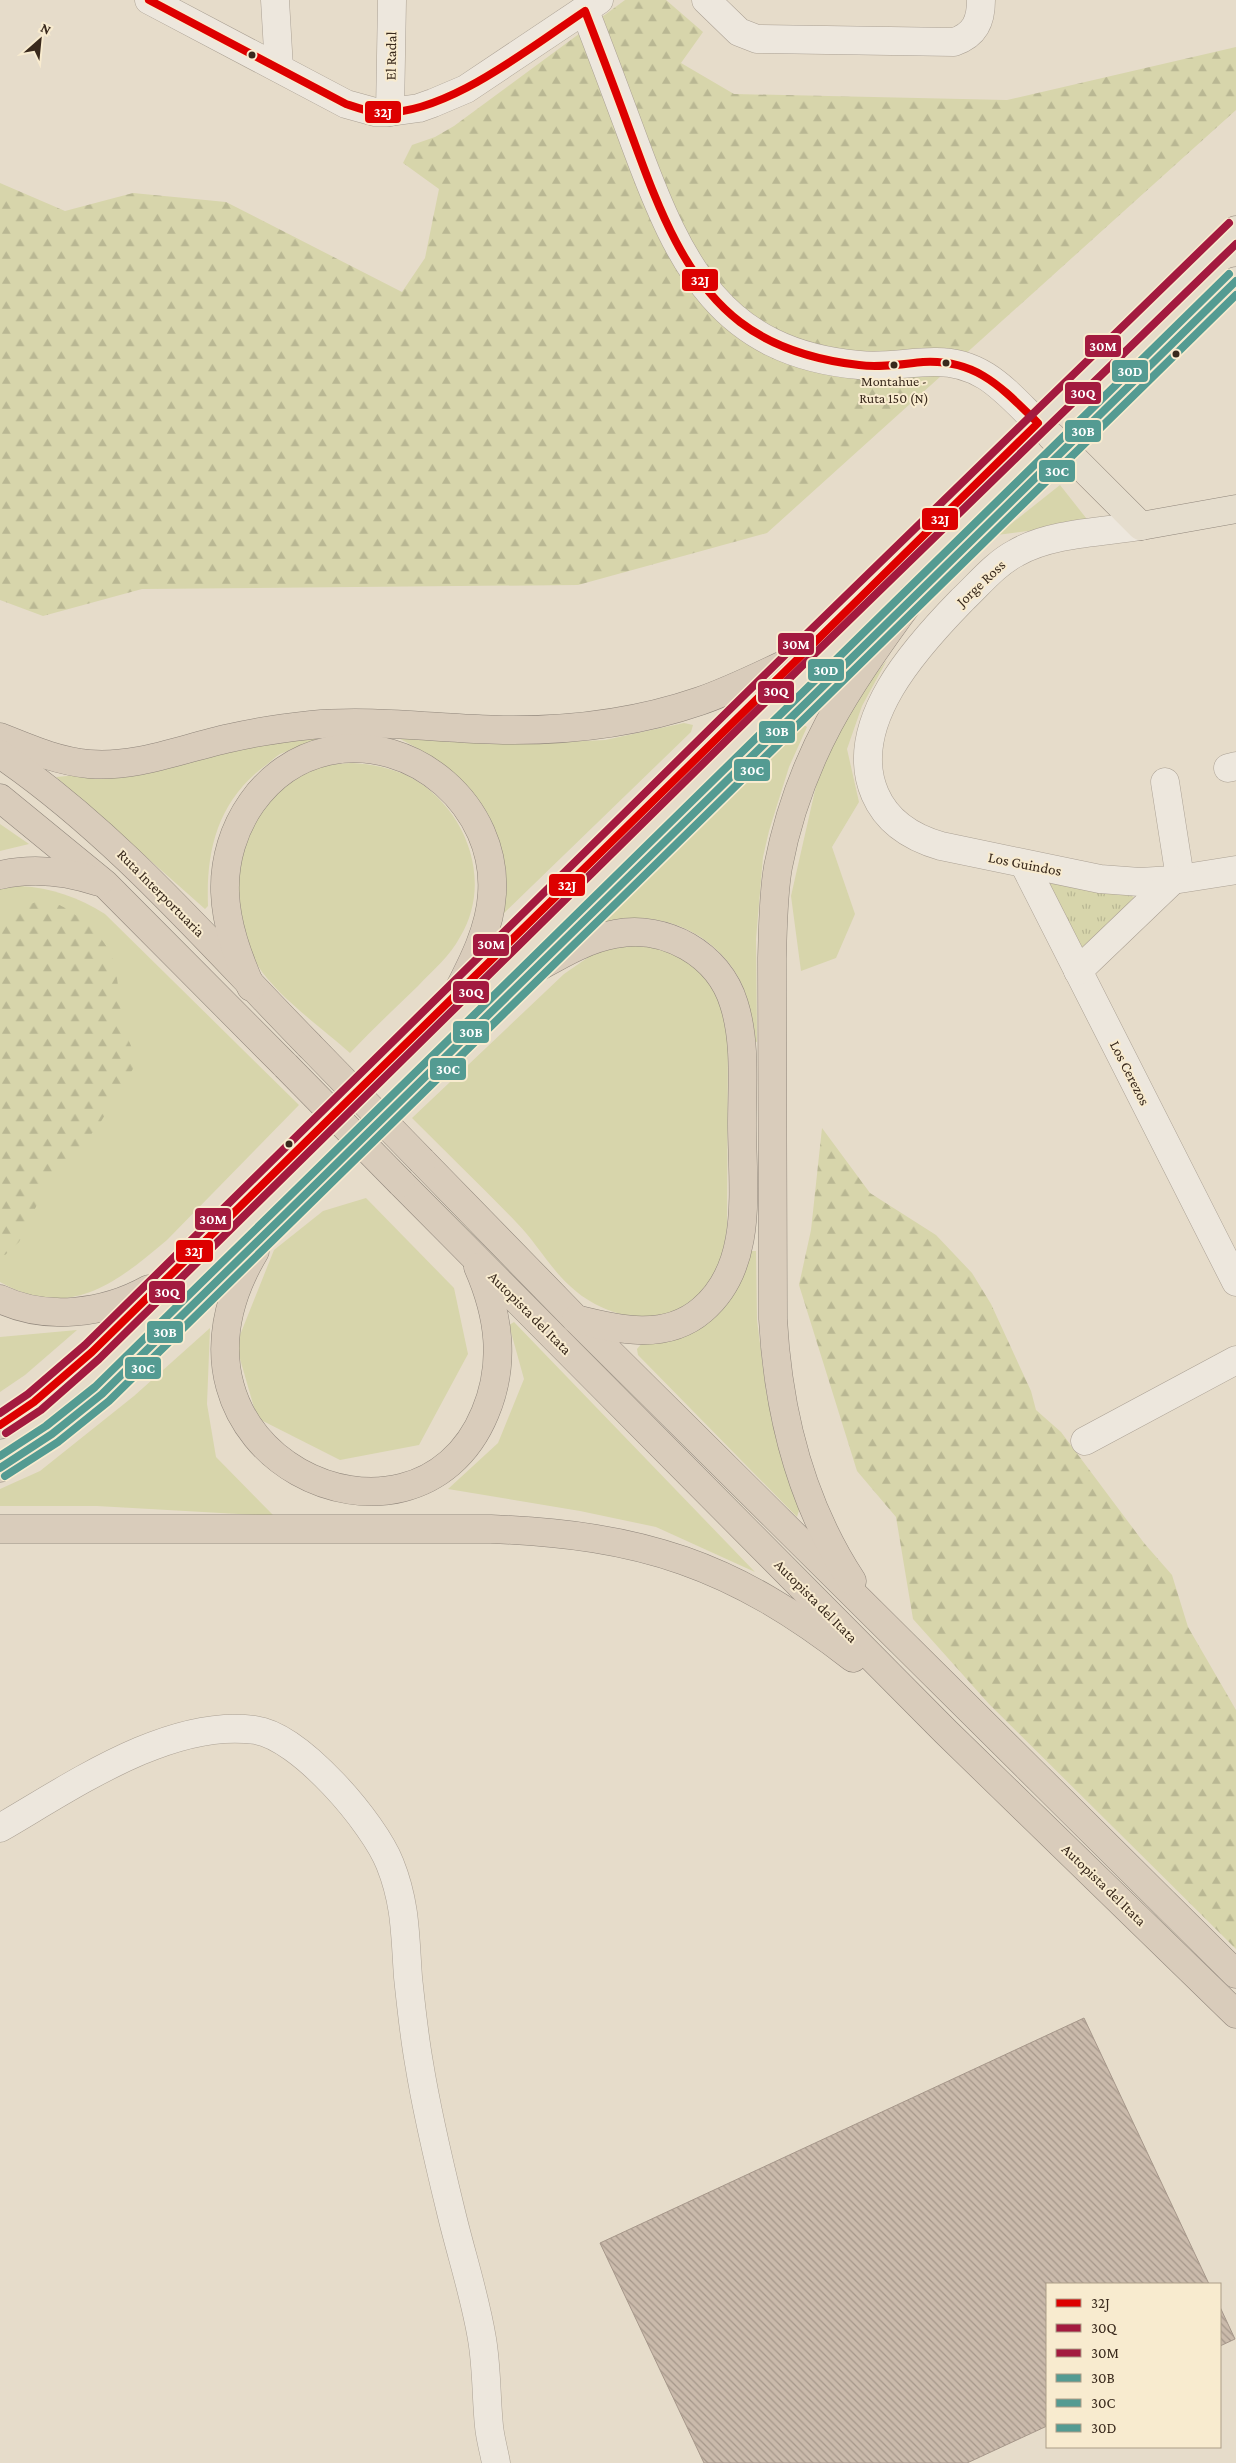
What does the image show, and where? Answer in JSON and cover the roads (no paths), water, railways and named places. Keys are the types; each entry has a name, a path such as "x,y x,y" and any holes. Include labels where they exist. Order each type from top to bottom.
{"highway":[{"path":"877,1618 850,1578 811,1501 789,1437 778,1379 773,1310 773,932 778,869 795,801 807,768 837,706 913,597"},
{"path":"0,737 51,757 90,764 108,764 143,761 230,738 312,725 352,723 502,730 567,728 634,720 667,712 702,700 794,660"},
{"path":"0,1425 64,1378 457,993 477,951 489,912 492,876 485,839 466,804 441,779 411,761 379,751 363,749 330,751 297,762 281,771 266,785 242,818 228,855 225,892 232,934 252,986"},
{"name":"Ruta Interportuaria","path":"0,754 52,792 106,839 171,901 309,1046"},
{"path":"0,798 105,884"},
{"path":"0,874 47,870 81,876 105,884"},
{"name":"Autopista del Itata","path":"105,884 946,1732 1236,2014"},
{"path":"0,1468 52,1434 102,1394 535,969 565,952 603,937 624,932 656,934 689,947 716,969 731,994 740,1032 742,1231 736,1260 723,1288 701,1311 667,1328 639,1332 576,1319"},
{"name":"Autopista del Itata","path":"309,1046 576,1319 1236,1974"},
{"path":"266,1232 242,1277 228,1325 224,1362 233,1398 250,1429 276,1457 310,1478 329,1485 363,1491 397,1488 441,1470 464,1448 483,1418 495,1385 499,1345 492,1301 474,1256"},
{"path":"0,1299 30,1310 48,1313 74,1311 122,1301 165,1280"},
{"path":"0,1529 491,1529 570,1534 626,1543 696,1564 766,1598 834,1643 946,1732"}],"main road":[{"path":"457,993 794,660 1236,230"},
{"path":"535,969 1236,281"},
{"path":"1038,423 1141,526"},
{"name":"Jorge Ross","path":"1141,526 1236,509"}],"street":[{"path":"275,0 279,68"},
{"name":"El Radal","path":"390,112 392,0"},
{"path":"706,0 739,32 757,39 954,42 967,36 978,24 981,0"},
{"path":"161,3 346,104 375,112 419,108 466,89 592,5 670,231 705,288 733,318 783,348 833,362 878,366 933,362 965,366 994,380 1038,423"},
{"name":"Jorge Ross","path":"887,813 879,802 869,775 872,731 888,693 913,655 933,631 988,574 1016,553 1047,540 1141,526"},
{"path":"1078,971 1177,879 1166,782"},
{"name":"Los Guindos","path":"887,813 907,831 929,843 1100,879 1140,882 1177,879 1236,870"},
{"name":"Los Cerezos","path":"1024,864 1236,1282"},
{"path":"1085,1442 1236,1360"},
{"path":"0,1828 112,1764 167,1740 221,1729 255,1730 273,1735 297,1749 315,1764 346,1799 389,1862 403,1902 419,2064 451,2212 470,2280 483,2341 488,2386 489,2428 496,2463"}],"place":[{"name":"Montahue - Ruta 150 (N)","path":"894,365"}]}
